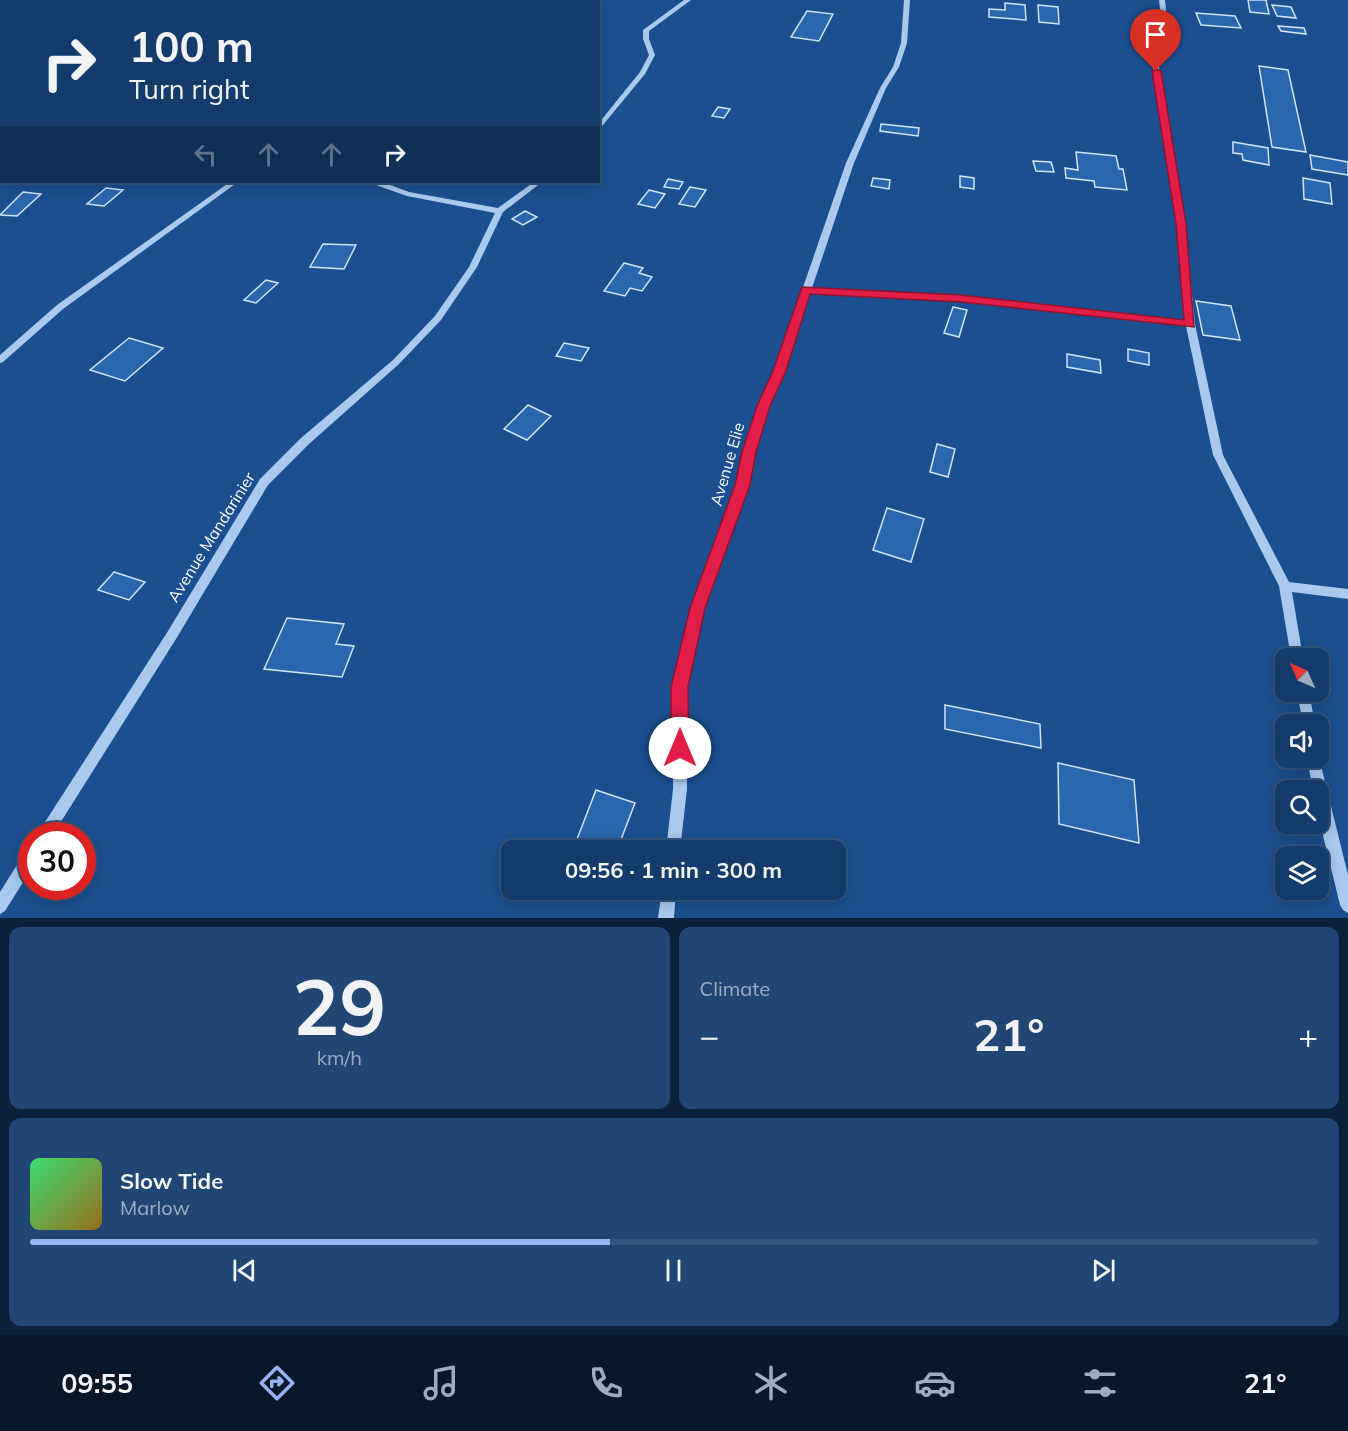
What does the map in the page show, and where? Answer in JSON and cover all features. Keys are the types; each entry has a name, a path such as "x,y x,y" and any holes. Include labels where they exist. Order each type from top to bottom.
{"street":[{"path":"600,127 643,73 652,55 646,39 646,30 688,0"},
{"name":"Avenue Elie","path":"674,840 680,789 680,687 698,608 742,485 763,406 779,371 830,228 850,163 883,87 896,67 904,43 907,0"},
{"path":"1162,0 1163,10 1153,49 1181,224 1190,324 1218,454 1285,586 1295,648"},
{"path":"0,360 60,307 233,183"},
{"path":"379,183 407,194 500,210"},
{"name":"Avenue Mandarinier","path":"52,822 172,635 264,482 305,441 396,362 438,318 473,267 500,210 537,183"},
{"path":"806,290 961,298 1190,324"},
{"path":"1285,586 1348,594"},
{"path":"1316,768 1348,905"},
{"path":"0,906 18,877"},
{"path":"666,918 668,900"}],"building":[{"path":"1248,0 1266,0 1269,14 1250,12"},
{"path":"1005,3 1025,5 1026,20 989,17 989,9 1005,10"},
{"path":"1038,5 1058,7 1059,24 1039,22"},
{"path":"1272,5 1291,7 1296,18 1277,16"},
{"path":"807,11 833,14 819,41 791,37"},
{"path":"1196,13 1235,16 1241,28 1201,25"},
{"path":"1278,26 1304,28 1306,34 1281,31"},
{"path":"1259,66 1288,70 1306,152 1272,147"},
{"path":"718,107 730,109 724,118 712,116"},
{"path":"881,124 919,128 918,136 880,131"},
{"path":"1233,142 1268,148 1269,165 1243,160 1242,154 1233,153"},
{"path":"1076,152 1116,156 1119,169 1123,169 1127,190 1095,187 1094,181 1066,178 1065,168 1078,170"},
{"path":"1310,155 1348,162 1348,175 1312,169"},
{"path":"1033,161 1051,162 1054,172 1036,171"},
{"path":"960,176 974,178 974,189 960,187"},
{"path":"873,178 890,180 889,189 871,186"},
{"path":"1303,178 1330,183 1332,204 1304,199"},
{"path":"668,179 683,182 679,189 664,187"},
{"path":"690,187 706,190 695,207 679,204"},
{"path":"106,188 123,190 104,206 87,204"},
{"path":"649,190 665,194 655,208 638,204"},
{"path":"23,192 41,194 17,216 0,215"},
{"path":"525,211 537,217 523,225 512,219"},
{"path":"323,244 356,245 344,269 310,267"},
{"path":"624,263 643,268 639,273 652,277 642,291 630,288 625,296 604,291"},
{"path":"266,280 278,283 256,303 244,300"},
{"path":"1196,301 1231,306 1240,340 1203,335"},
{"path":"953,307 967,310 959,337 944,333"},
{"path":"129,338 163,348 125,381 90,370"},
{"path":"564,343 589,348 581,361 556,356"},
{"path":"1128,349 1149,353 1149,365 1128,361"},
{"path":"1067,354 1100,360 1101,373 1067,367"},
{"path":"528,405 551,416 527,440 504,429"},
{"path":"937,444 955,449 948,477 930,472"},
{"path":"887,508 924,519 911,562 873,550"},
{"path":"114,572 145,582 129,600 98,590"},
{"path":"287,618 344,624 336,644 354,646 342,677 264,669"},
{"path":"945,705 1040,724 1041,748 945,729"},
{"path":"1058,763 1134,780 1139,843 1059,824"},
{"path":"596,790 635,803 621,840 577,840"}],"route":[{"path":"680,748 680,687 698,608 742,485 763,406 794,331 806,290 961,298 1077,309 1190,324 1181,224 1156,71"}]}
